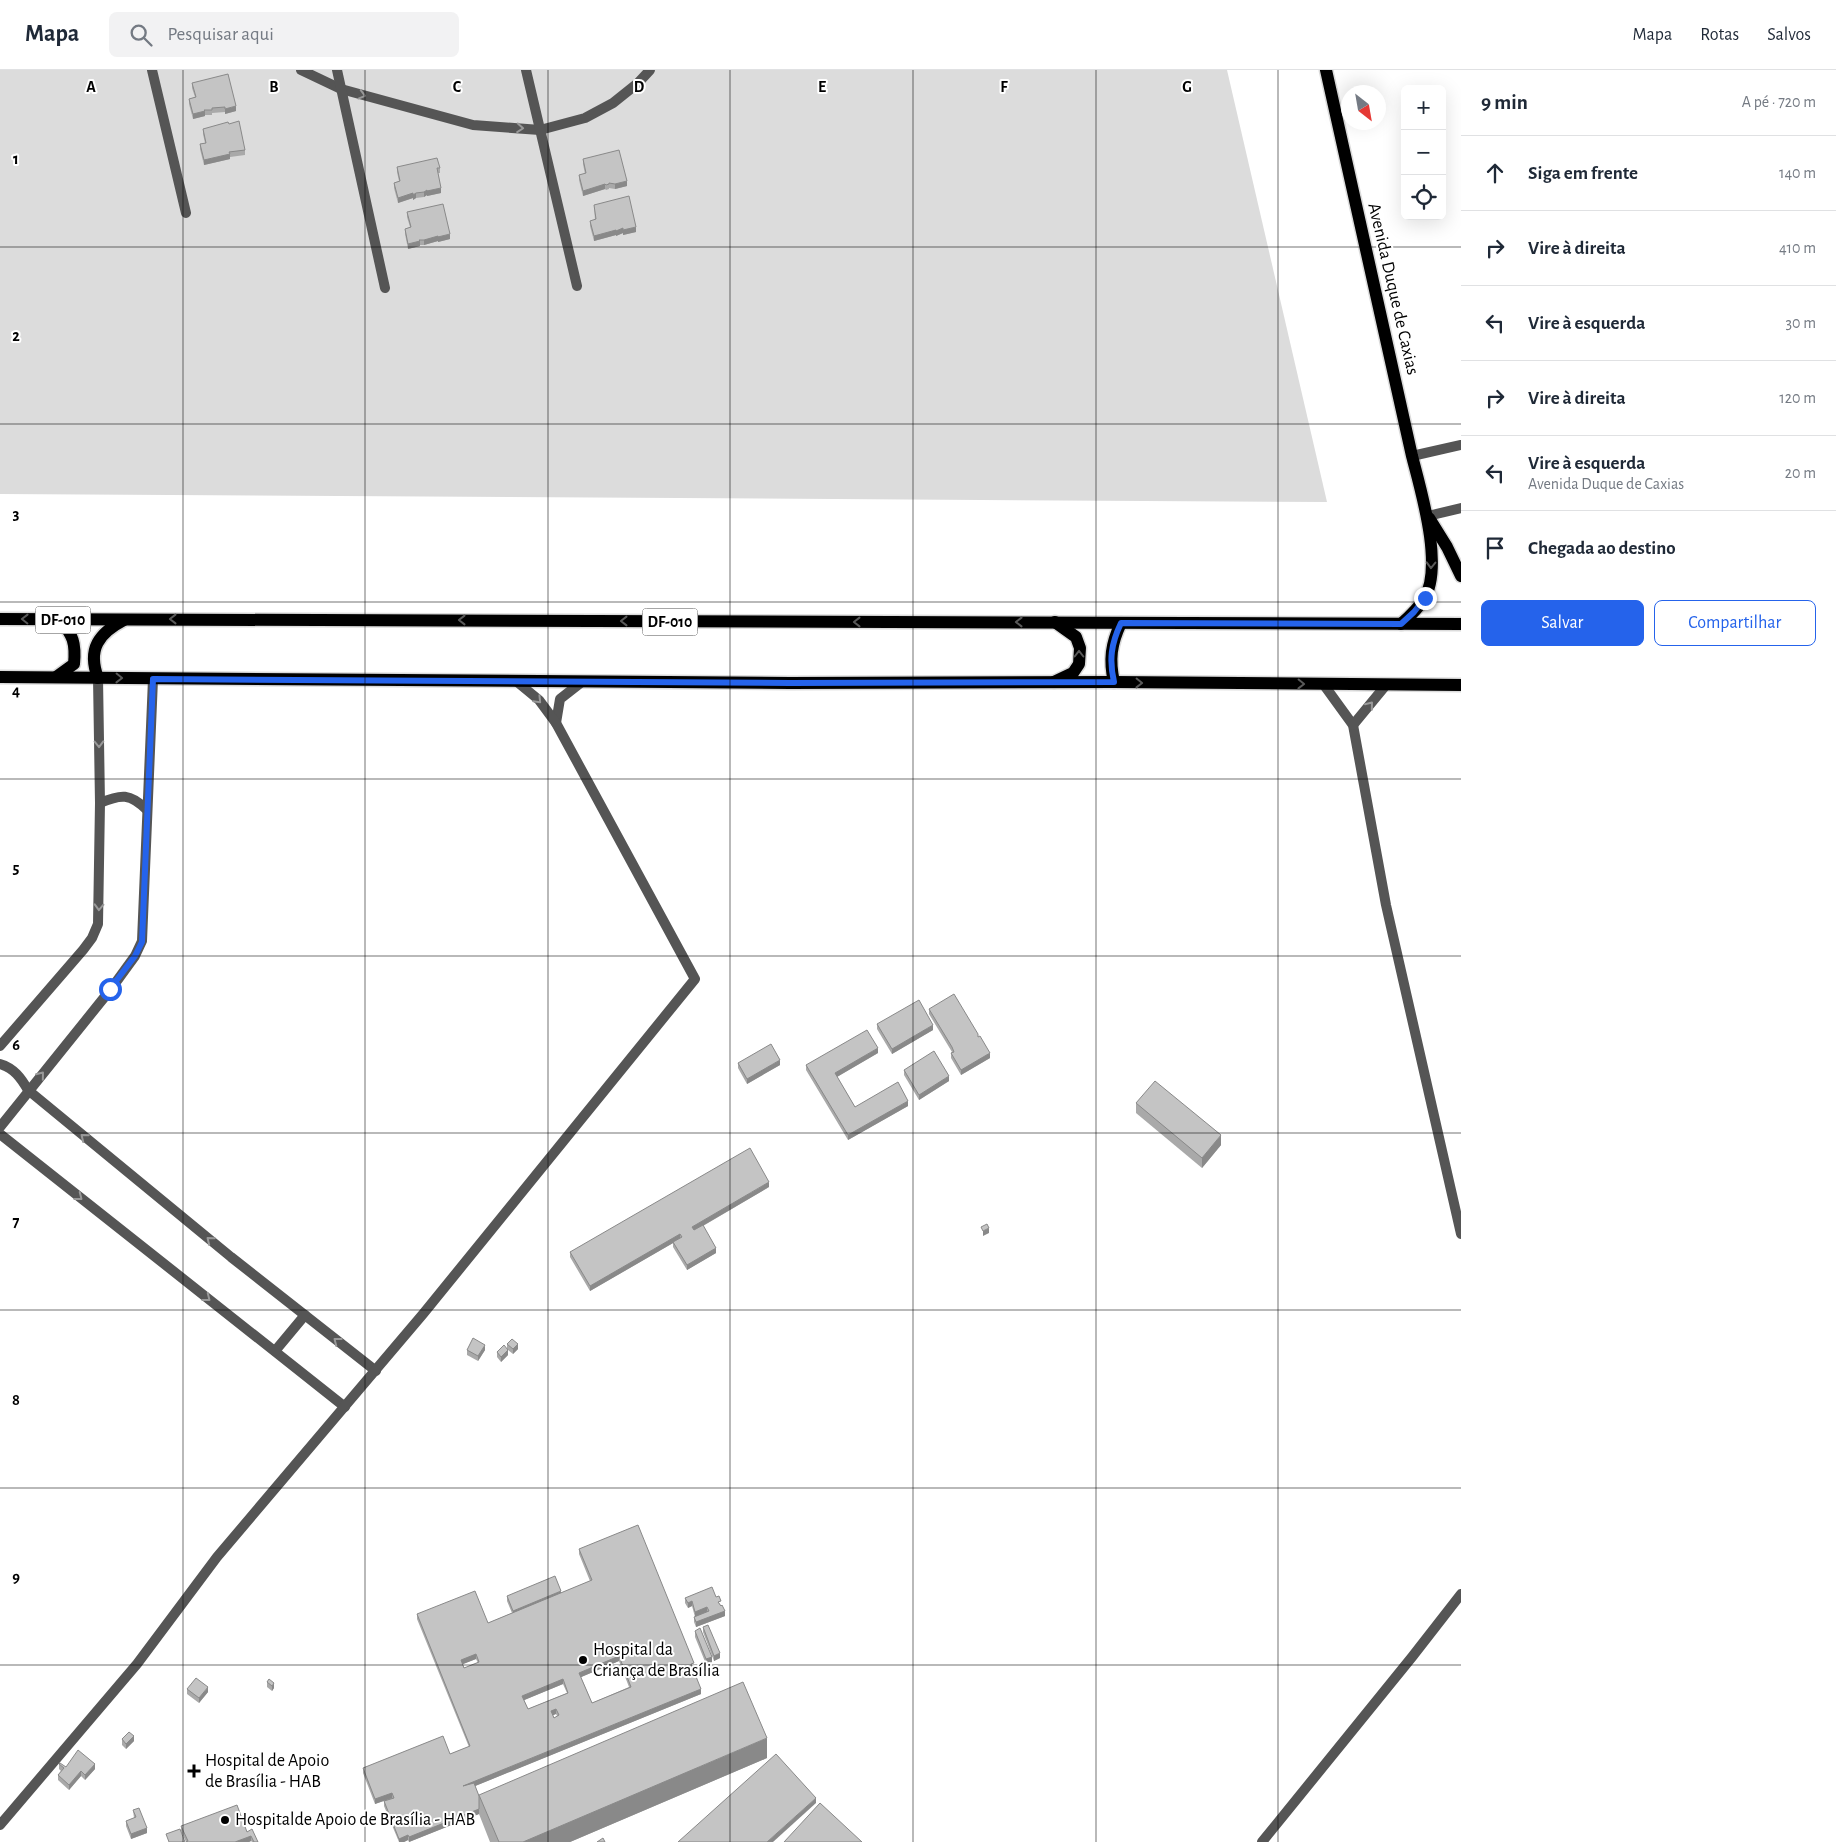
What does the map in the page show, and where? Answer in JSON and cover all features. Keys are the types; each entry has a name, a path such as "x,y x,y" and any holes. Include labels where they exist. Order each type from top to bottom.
{"main road":[{"name":"Avenida Duque de Caxias","path":"1326,70 1412,456 1428,516 1432,561 1430,583 1425,598 1401,624"},
{"name":"Avenida Duque de Caxias","path":"1428,516 1447,547 1461,576"},
{"name":"DF-010","path":"0,619 1461,624"},
{"path":"98,678 93,659 100,638 108,628 126,619"},
{"path":"56,677 74,664 75,651 72,634 60,620"},
{"path":"1052,683 1073,673 1079,664 1080,648 1076,637 1055,622"},
{"path":"1114,682 1110,665 1111,651 1121,623"},
{"path":"0,677 1461,685"}],"street":[{"path":"152,70 186,213"},
{"path":"301,70 341,89 474,125 540,130 585,118 613,103 638,83 650,70"},
{"path":"337,70 385,288"},
{"path":"526,70 577,286"},
{"path":"1412,456 1461,445"},
{"path":"1428,516 1461,508"},
{"path":"0,1046 71,965 92,938 98,924 100,803 98,678"},
{"path":"0,1127 110,989 135,956 142,942 153,679"},
{"path":"0,1825 137,1664 217,1557 376,1371 695,979 556,723 539,700 516,681"},
{"path":"556,723 560,699 583,681"},
{"path":"1324,685 1353,725 1386,905 1461,1234"},
{"path":"1353,725 1386,685"},
{"path":"100,803 112,798 132,798 137,800 147,810"},
{"path":"0,1064 12,1069 28,1090 304,1315 376,1371"},
{"path":"0,1134 345,1407"},
{"path":"275,1351 304,1315"},
{"path":"1262,1842 1461,1594"}],"shaded area":[{"path":"0,70 1227,70 1327,502 0,494"}],"building":[{"path":"228,74 236,106 225,109 225,107 212,108 212,110 204,110 193,114 189,99 196,97 192,83"},
{"path":"239,121 245,150 229,152 230,154 204,160 200,144 206,143 203,129"},
{"path":"619,150 627,181 615,184 609,183 583,191 579,175 586,173 583,159"},
{"path":"437,158 440,168 437,168 441,188 398,198 394,183 400,181 397,167"},
{"path":"629,196 636,227 623,230 623,228 594,236 590,221 596,219 594,205"},
{"path":"443,204 450,234 408,244 405,229 411,227 407,212"},
{"path":"954,994 978,1037 980,1036 990,1053 961,1070 951,1053 954,1052 952,1047 929,1009"},
{"path":"919,1000 933,1025 892,1049 877,1024"},
{"path":"867,1030 878,1048 835,1073 855,1107 898,1082 908,1101 848,1135 806,1065"},
{"path":"771,1044 780,1060 747,1079 738,1063"},
{"path":"934,1051 949,1076 919,1095 904,1070"},
{"path":"1155,1081 1221,1135 1202,1158 1136,1103"},
{"path":"750,1148 769,1182 692,1227 694,1230 703,1225 716,1248 687,1265 673,1242 682,1237 680,1234 590,1286 570,1252"},
{"path":"987,1224 989,1228 983,1231 981,1227"},
{"path":"473,1338 485,1345 478,1356 467,1350"},
{"path":"512,1339 518,1344 513,1349 507,1344"},
{"path":"504,1345 508,1350 501,1357 497,1352"},
{"name":"Hospital da Criança de Brasília","path":"638,1525 694,1663 691,1664 701,1689 463,1786 474,1783 479,1796 479,1809 409,1837 408,1835 399,1839 384,1801 394,1798 392,1793 375,1799 363,1768 443,1736 450,1754 470,1746 417,1614 475,1591 488,1623 592,1580 579,1549","holes":["476,1654 479,1662 464,1668 461,1660","619,1656 631,1687 592,1703 579,1673","563,1679 568,1693 528,1709 522,1696","556,1709 559,1715 554,1718 551,1711"]},
{"path":"555,1576 561,1591 513,1611 507,1596"},
{"path":"712,1587 716,1597 719,1596 721,1601 718,1602 725,1611 696,1622 694,1617 709,1611 707,1607 695,1612 692,1601 688,1603 685,1598"},
{"path":"708,1625 720,1653 714,1656 703,1627"},
{"path":"700,1628 712,1657 706,1659 695,1631"},
{"path":"196,1678 208,1687 199,1698 187,1689"},
{"path":"269,1679 274,1683 272,1686 267,1682"},
{"path":"743,1682 767,1738 523,1842 499,1842 479,1795"},
{"path":"129,1732 134,1736 126,1744 122,1739"},
{"path":"78,1750 95,1764 85,1775 81,1771 69,1785 58,1775 64,1768 59,1764 66,1767"},
{"path":"776,1754 816,1798 767,1842 678,1842"},
{"path":"820,1803 862,1842 784,1842"},
{"name":"Hospitalde Apoio de Brasília - HAB","path":"237,1805 247,1832 252,1829 258,1842 254,1842 251,1836 235,1842 186,1842 188,1841 181,1826"},
{"path":"139,1808 147,1828 131,1834 126,1821 136,1817 133,1810"},
{"path":"180,1829 185,1842 169,1842 166,1834"},
{"path":"603,1838 605,1842 597,1842"}],"place":[{"name":"Hospital da Criança de Brasília","path":"583,1660"},
{"name":"Hospital de Apoio de Brasília - HAB","path":"194,1771"},
{"name":"Hospitalde Apoio de Brasília - HAB","path":"225,1820"}],"route":[{"path":"110,989 135,956 142,942 153,679 790,683 1114,682 1110,665 1111,651 1121,623 1401,624 1425,598"}]}
